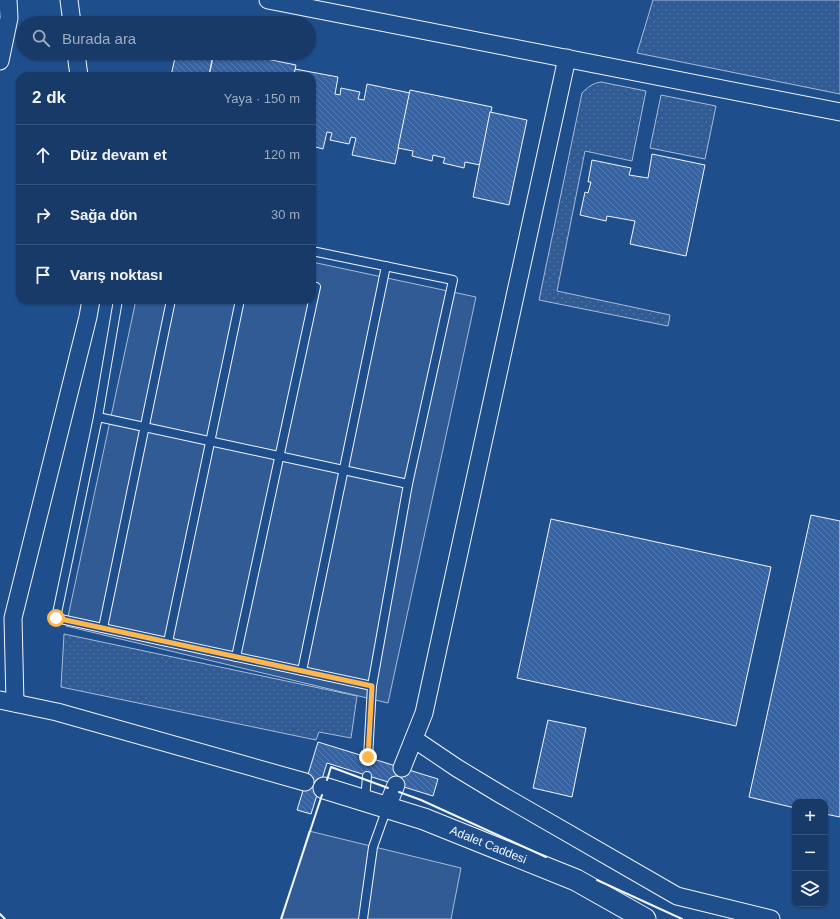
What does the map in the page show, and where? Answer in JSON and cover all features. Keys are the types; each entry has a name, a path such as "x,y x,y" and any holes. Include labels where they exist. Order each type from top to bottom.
{"street":[{"path":"0,61 10,18 8,0"},
{"path":"69,0 71,16"},
{"path":"268,0 329,6 567,58 840,112"},
{"path":"402,768 424,713 567,58"},
{"path":"77,60 78,72"},
{"path":"90,304 13,618 7,702 57,712 316,785"},
{"path":"414,739 457,768 500,794 677,896 771,919"},
{"name":"Adalet Caddesi","path":"316,785 424,819 576,880 645,919"},
{"path":"387,807 396,785"}],"lane":[{"path":"316,252 453,280 408,484 372,686 368,757"},
{"path":"302,671 386,266"},
{"path":"117,304 98,417 56,618 372,686"},
{"path":"103,628 146,427 170,304"},
{"path":"168,642 239,304"},
{"path":"236,657 312,304"},
{"path":"98,417 408,484"},
{"path":"365,801 367,776"},
{"path":"363,919 373,846 387,807"}],"shaded area":[{"path":"653,0 840,0 840,94 637,53"},
{"path":"601,82 646,91 632,161 585,151 557,291 670,315 668,326 539,300 582,93 596,83"},
{"path":"661,95 716,106 705,159 650,148"},
{"path":"316,263 476,297 388,703 66,626 135,304 316,304"},
{"path":"64,634 357,696 351,738 319,732 316,740 61,687"},
{"path":"309,831 461,868 451,919 282,919"}],"building":[{"path":"174,60 212,60 210,72 172,72"},
{"path":"212,60 271,60 296,65 295,72 210,72"},
{"path":"295,69 311,72 295,72"},
{"path":"316,73 338,77 335,94 340,95 341,88 360,92 358,99 364,100 367,84 410,93 395,164 352,155 356,138 351,137 349,144 330,140 332,133 327,132 323,149 316,147"},
{"path":"410,90 492,107 480,165 465,162 464,168 443,163 445,158 433,155 432,161 412,156 413,151 398,148"},
{"path":"490,112 527,120 509,205 473,197"},
{"path":"652,154 705,165 686,256 630,244 635,221 607,216 606,221 580,215 585,192 588,193 591,182 588,182 592,160 631,168 629,175 648,178"},
{"path":"811,515 840,521 840,817 828,815 828,799 792,799 792,807 749,797"},
{"path":"551,519 771,567 736,726 517,678"},
{"path":"548,720 586,728 572,797 533,788"},
{"path":"318,742 438,779 433,796 327,763 311,814 297,810"}],"wall":[{"path":"327,780 331,767 388,788"},
{"path":"399,792 421,800 546,857"},
{"path":"281,919 322,795"},
{"path":"597,880 682,919"},
{"path":"0,914 5,919"}],"route":[{"path":"56,618 372,686 368,757"}]}
